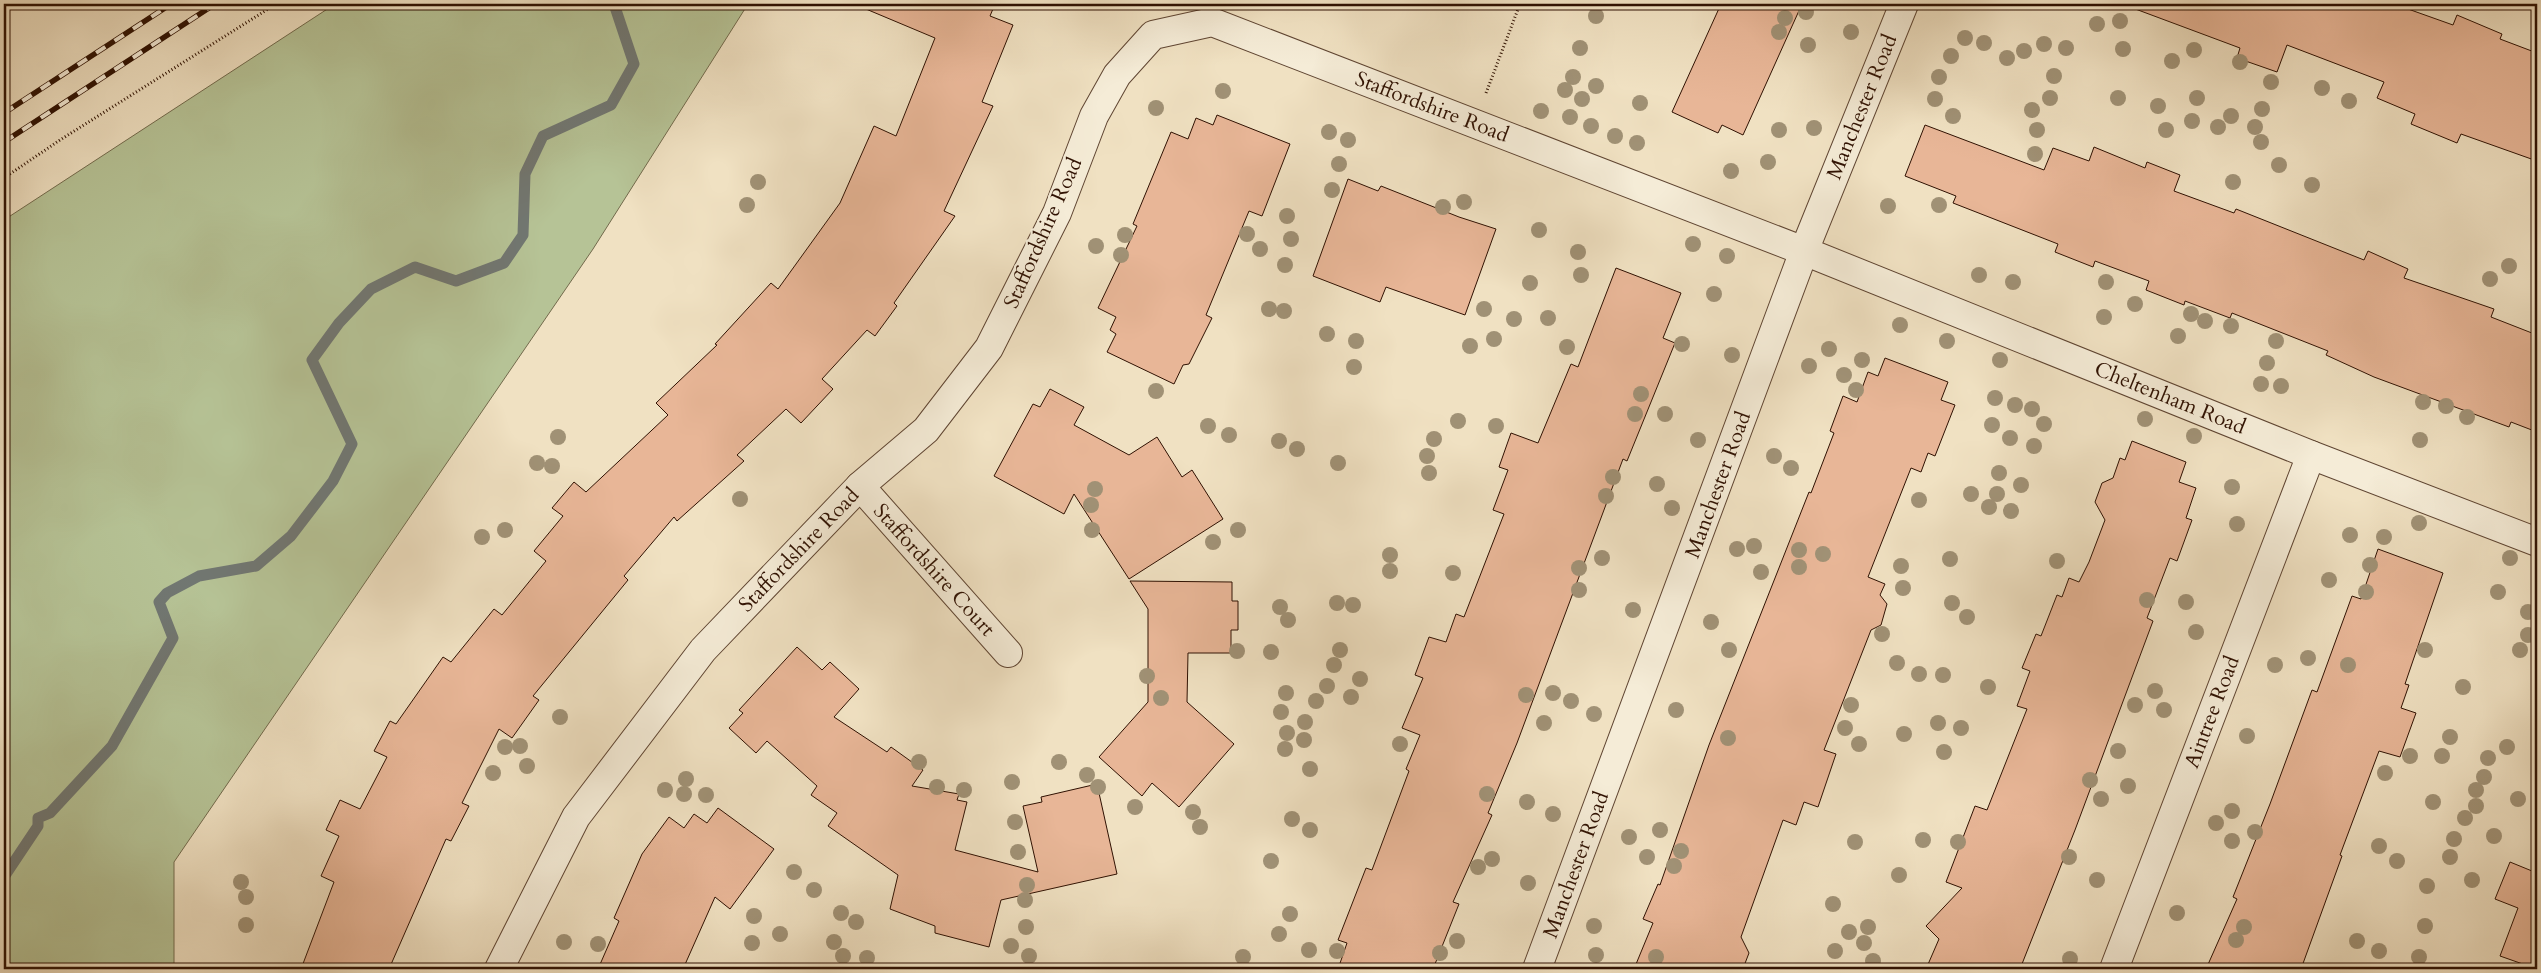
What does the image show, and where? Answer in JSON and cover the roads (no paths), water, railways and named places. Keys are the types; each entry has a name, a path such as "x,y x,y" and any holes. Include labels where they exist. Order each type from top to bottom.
{"street":[{"name":"Manchester Road","path":"1538,969 1804,251 1904,4"},
{"name":"Staffordshire Road","path":"499,969 576,817 703,650 860,486 926,430 989,348 1057,213 1094,116 1117,75 1153,35 1212,22 1804,251"},
{"name":"Cheltenham Road","path":"1804,251 2311,455 2537,542"},
{"name":"Aintree Road","path":"2114,969 2311,455"},
{"name":"Staffordshire Court","path":"860,486 1008,653"}],"waterway":[{"path":"4,877 38,826 38,818 50,813 112,746 173,638 159,602 167,593 199,576 256,566 291,536 333,481 352,444 312,360 339,323 371,289 415,267 456,281 504,263 523,235 525,174 543,136 611,105 634,64 614,4"}],"railway":[{"path":"4,113 171,4"},
{"path":"4,142 215,4"}]}
